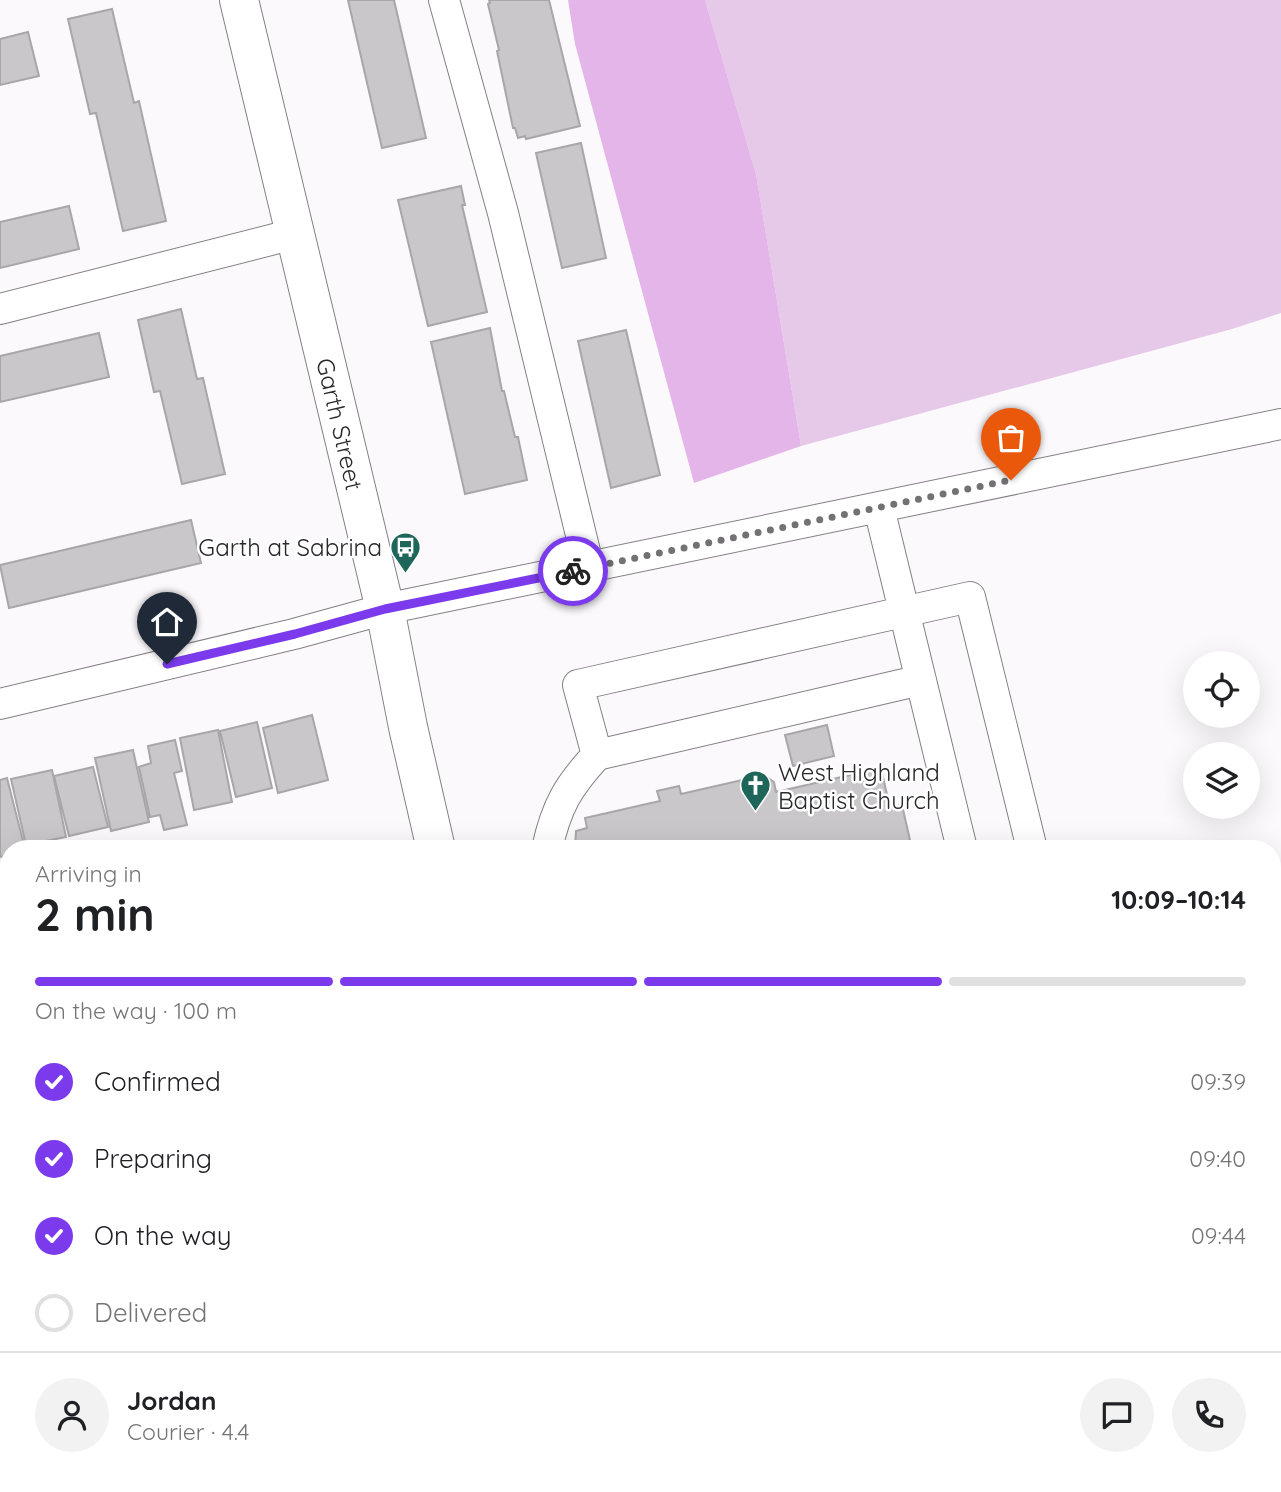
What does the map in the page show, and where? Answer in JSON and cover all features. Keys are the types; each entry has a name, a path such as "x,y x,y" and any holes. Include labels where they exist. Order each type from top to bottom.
{"main road":[{"name":"Garth Street","path":"239,0 385,609 434,840"}],"street":[{"path":"444,0 503,213 590,568"},
{"path":"0,309 295,234"},
{"path":"0,704 295,634 385,609 1281,424"},
{"path":"879,508 960,840"},
{"path":"597,755 578,685 970,597 1030,840"},
{"path":"549,840 562,801 577,777 597,755 921,680"}],"shaded area":[{"path":"568,0 705,0 756,174 801,446 694,483 575,44"},
{"path":"705,0 1281,0 1281,313 1232,329 801,446 756,174"}],"building":[{"path":"348,0 394,0 426,138 382,148"},
{"path":"489,0 549,0 580,126 526,139 525,136 518,138 513,128"},
{"path":"112,9 134,103 139,101 166,221 123,231 96,113 90,114 68,19"},
{"path":"28,32 39,76 0,85 0,39"},
{"path":"581,143 606,258 562,268 536,153"},
{"path":"461,186 465,205 462,205 487,312 428,326 398,200"},
{"path":"69,206 79,249 0,268 0,222"},
{"path":"181,309 197,379 203,378 225,474 182,484 160,391 154,392 138,320"},
{"path":"490,328 502,391 515,437 518,437 527,480 465,494 431,342"},
{"path":"626,330 660,475 611,488 578,341"},
{"path":"99,333 109,377 0,402 0,356"},
{"path":"191,520 201,563 9,608 0,565"},
{"path":"312,715 328,780 278,793 263,728"},
{"path":"257,722 272,788 236,797 220,731"},
{"path":"827,725 834,756 793,766 785,735"},
{"path":"218,730 232,802 194,810 180,738"},
{"path":"175,740 182,771 174,773 187,825 164,830 160,815 150,817 139,767 151,763 148,746"},
{"path":"133,750 149,822 111,831 95,758"},
{"path":"93,767 108,827 69,836 54,776"},
{"name":"West Highland Baptist Church","path":"881,768 890,808 902,805 910,840 576,840 576,831 587,828 585,818 660,801 657,791 679,786 681,794 764,775 774,782 776,792"},
{"path":"52,770 66,837 25,840 11,779"},
{"path":"7,778 23,840 0,840 0,780"}],"way so far":[{"path":"573,571 1011,480"}],"place":[{"name":"Garth at Sabrina","path":"405,574"},
{"name":"West Highland Baptist Church","path":"755,813"}],"route":[{"path":"167,664 295,634 385,609 573,571"}]}
